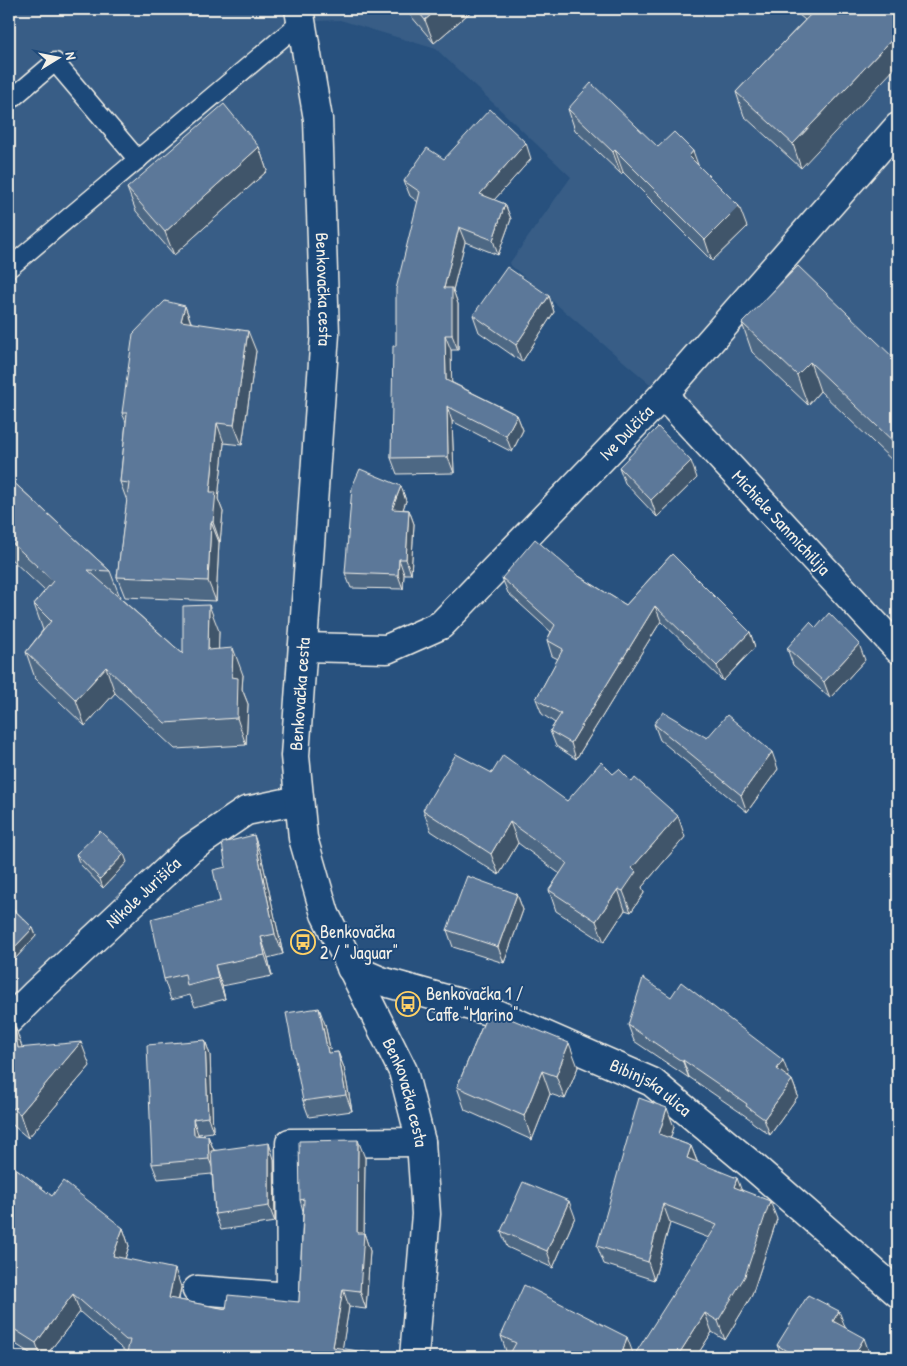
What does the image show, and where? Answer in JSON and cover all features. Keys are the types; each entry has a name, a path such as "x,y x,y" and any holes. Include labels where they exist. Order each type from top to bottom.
{"street":[{"name":"Benkovačka cesta","path":"300,15 318,119 325,334 295,756 303,838 325,914 403,1071 421,1142 426,1214 414,1357"},
{"name":"Ive Dulčića","path":"303,647 387,649 441,625 663,395 898,127"},
{"name":"Michiele Sanmichilija","path":"663,395 898,649"},
{"name":"Nikole Jurišića","path":"9,1020 190,849 246,812 299,800"},
{"name":"Bibinjska ulica","path":"351,968 382,981 492,1012 652,1082 754,1167 898,1293"},
{"path":"197,1290 291,1297 290,1143 421,1142"}],"lane":[{"path":"9,268 138,160 300,15"},
{"path":"9,101 55,62 138,160"}],"shaded area":[{"path":"9,9 898,9 898,649 663,395 509,264 571,177 436,49 340,20 301,22 318,119 299,800 246,811 9,1024"}],"building":[{"path":"416,9 438,9 425,20"},
{"path":"810,9 898,9 898,33 793,144 736,92 813,12"},
{"path":"591,83 658,147 674,132 693,151 689,156 739,206 705,240 615,150 613,152 568,109"},
{"path":"224,104 259,147 165,232 127,188"},
{"path":"490,109 526,143 480,194 505,204 493,240 459,227 444,288 452,288 452,335 445,335 446,380 517,415 506,436 447,406 448,457 391,458 393,346 396,346 396,289 420,192 404,181 427,148 444,159"},
{"path":"798,266 898,362 898,446 810,362 797,375 742,323"},
{"path":"507,267 549,296 516,345 473,315"},
{"path":"165,301 185,306 181,321 248,331 234,425 217,423 210,492 216,492 213,522 211,522 208,581 117,577 129,483 120,482 127,413 122,413 133,334"},
{"path":"658,427 691,461 651,500 619,467"},
{"path":"360,469 401,486 392,509 409,510 406,559 399,559 398,575 345,573 352,487"},
{"path":"9,478 110,571 88,570 183,654 183,606 209,605 208,650 233,648 232,677 238,678 237,718 165,723 106,667 76,700 26,652 51,621 34,604 53,581 9,540"},
{"path":"535,539 577,575 626,605 672,554 750,632 717,666 655,606 571,743 550,731 561,714 536,699 563,649 547,640 555,625 502,578"},
{"path":"829,613 859,644 824,682 787,648 810,622 816,628"},
{"path":"663,712 707,738 727,715 772,752 741,795 654,724"},
{"path":"456,754 492,773 503,755 567,801 601,762 613,774 619,769 632,782 635,778 678,816 632,868 636,872 623,891 618,889 596,921 549,890 567,863 510,822 491,854 423,810"},
{"path":"100,831 124,854 100,879 76,854"},
{"path":"254,835 275,934 261,937 265,955 215,965 218,978 187,986 185,974 164,979 151,919 220,901 213,870 226,867 222,843"},
{"path":"467,876 517,894 498,947 447,930"},
{"path":"9,905 33,928 11,951 9,949"},
{"path":"643,978 671,997 681,982 783,1060 777,1069 792,1080 764,1119 746,1106 747,1104 628,1025"},
{"path":"319,1008 328,1053 338,1052 346,1095 303,1101 286,1013"},
{"path":"489,1010 569,1043 556,1076 542,1071 524,1116 457,1087"},
{"path":"14,1023 18,1048 81,1042 20,1114 9,1105 9,1029"},
{"path":"205,1040 208,1117 193,1119 194,1135 208,1136 209,1159 152,1164 147,1045"},
{"path":"639,1098 667,1108 659,1134 691,1146 687,1158 737,1178 734,1187 770,1201 745,1276 718,1321 705,1313 677,1357 633,1357 717,1225 663,1204 648,1262 597,1246"},
{"path":"358,1140 357,1233 364,1233 360,1291 343,1289 333,1347 371,1353 370,1357 254,1357 203,1352 202,1357 126,1357 130,1340 126,1340 73,1294 36,1343 9,1326 9,1163 52,1196 63,1181 123,1228 113,1256 175,1269 169,1298 226,1309 228,1295 299,1302 304,1199 300,1200 299,1141"},
{"path":"269,1143 269,1206 215,1214 211,1151"},
{"path":"523,1182 569,1201 547,1251 501,1231"},
{"path":"524,1285 627,1337 621,1357 508,1357 516,1343 501,1336"},
{"path":"808,1295 839,1311 833,1321 864,1338 853,1357 796,1357 777,1345"}],"place":[{"name":"Benkovačka 2 / \"Jaguar\"","path":"303,942"},
{"name":"Benkovačka 1 / Caffe \"Marino\"","path":"408,1004"}]}
